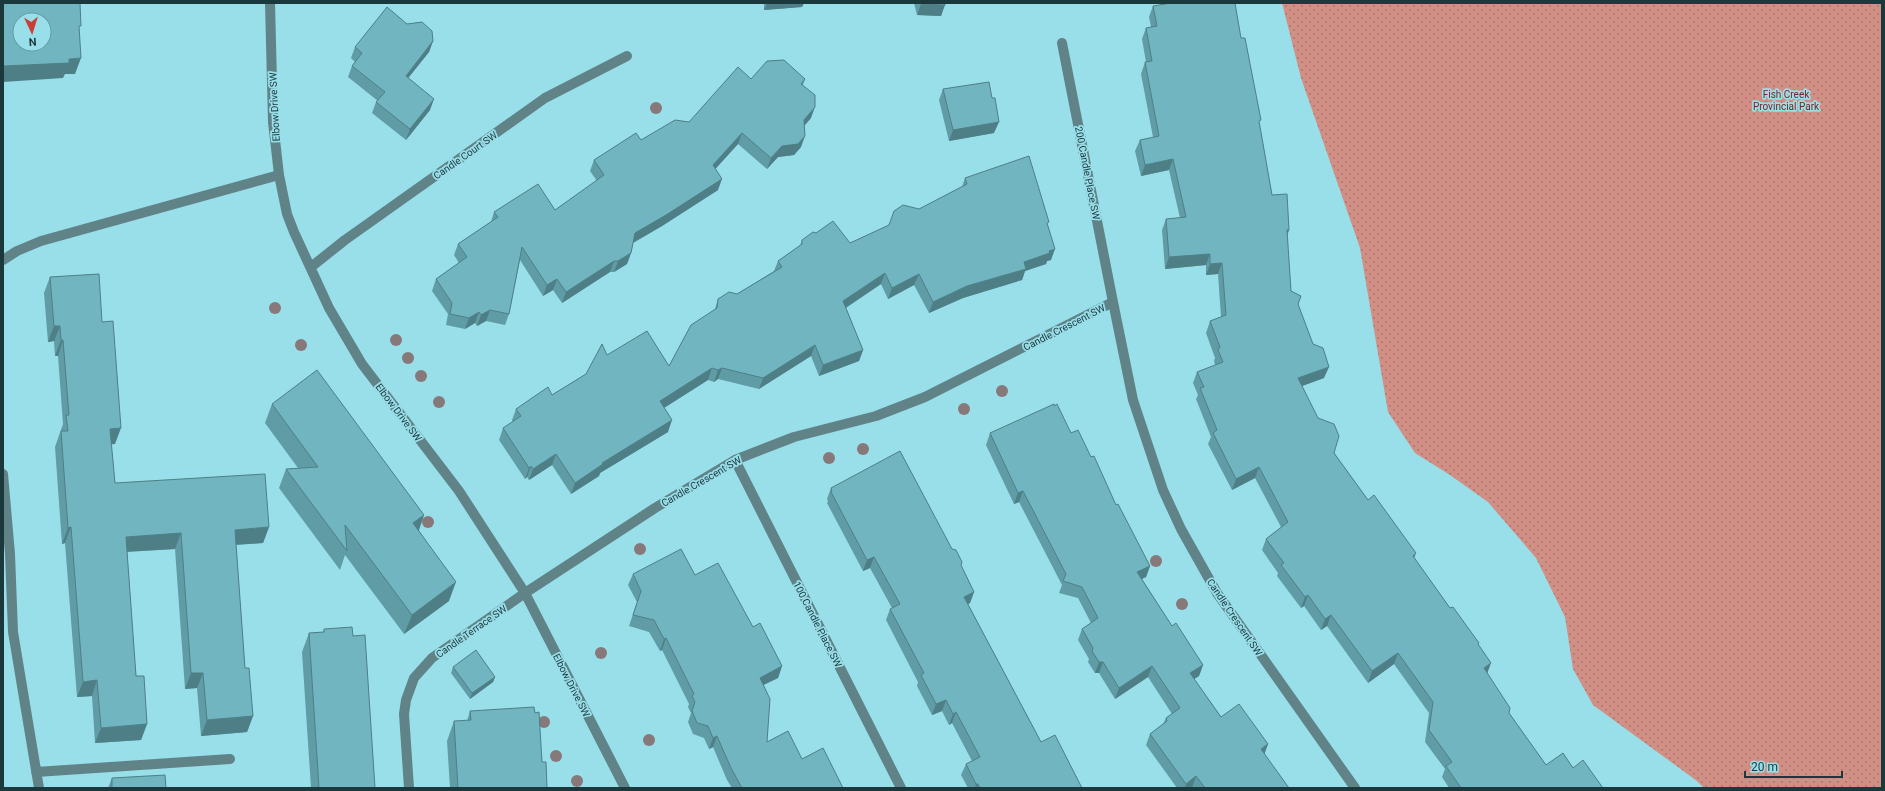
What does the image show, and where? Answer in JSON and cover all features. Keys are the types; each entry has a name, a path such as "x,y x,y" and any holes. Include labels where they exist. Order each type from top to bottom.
{"street":[{"name":"Elbow Drive SW","path":"270,3 274,122 279,175 287,214 329,308 362,364 459,491 525,593 625,788"},
{"name":"200 Candle Place SW","path":"1062,43 1113,302"},
{"name":"Candle Court SW","path":"311,268 345,240 545,98 627,56"},
{"path":"3,260 17,251 41,241 279,175"},
{"name":"Candle Crescent SW","path":"525,593 655,508 735,460 794,437 876,416 925,397 1113,302 1133,400 1163,490 1182,529 1217,593 1355,788"},
{"name":"100 Candle Place SW","path":"735,460 901,788"},
{"path":"3,474 10,554 13,632 39,788"},
{"name":"Candle Terrace SW","path":"409,788 404,714 406,700 414,678 432,658 525,593"},
{"path":"36,772 230,759"}],"green space":[{"name":"Fish Creek Provincial Park","path":"1282,3 1882,3 1882,788 1704,788 1697,781 1593,705 1573,669 1565,617 1536,558 1488,502 1450,475 1415,453 1388,412 1360,248 1301,78"}],"building":[{"path":"3,3 80,3 81,26 79,26 81,58 69,59 69,63 3,66"},
{"path":"945,3 945,5 921,4"},
{"path":"1171,3 1235,3 1241,38 1245,38 1261,120 1259,121 1272,195 1287,194 1289,230 1287,230 1291,291 1301,296 1298,304 1313,344 1323,348 1329,367 1298,378 1318,418 1334,424 1339,436 1334,453 1368,500 1374,495 1416,553 1413,556 1450,608 1453,607 1479,643 1478,644 1491,663 1484,668 1510,708 1509,713 1546,765 1563,753 1573,768 1583,760 1603,788 1461,788 1446,766 1452,762 1429,730 1433,702 1398,653 1372,671 1331,615 1325,619 1308,595 1305,597 1281,565 1284,563 1266,539 1288,522 1259,467 1236,479 1213,433 1217,430 1200,388 1204,387 1197,372 1223,362 1218,350 1220,347 1210,321 1226,315 1222,263 1210,264 1210,254 1169,257 1166,219 1186,217 1173,159 1145,165 1140,140 1159,136 1145,62 1152,61 1146,28 1157,26 1153,6"},
{"path":"387,7 407,24 422,22 432,31 433,41 406,76 434,99 410,129 376,102 385,92 352,66 362,53 355,47"},
{"path":"784,60 805,79 801,84 815,95 815,107 804,120 805,136 798,144 782,146 771,158 742,133 713,165 722,179 635,233 631,253 618,261 614,261 566,292 557,279 547,285 522,247 509,314 490,310 481,315 479,312 469,318 450,314 452,303 436,279 467,257 458,244 498,217 494,212 538,184 555,210 604,175 594,160 636,133 641,140 675,120 689,122 738,67 751,79 767,61"},
{"path":"989,82 992,98 995,98 999,122 953,130 943,89"},
{"path":"1029,156 1049,222 1047,223 1055,249 1049,251 1050,253 1024,262 1026,269 967,286 933,302 919,274 892,288 885,273 843,301 863,350 823,365 815,345 763,378 722,368 718,370 712,368 660,401 672,420 602,463 603,464 575,483 556,454 533,469 531,466 529,468 503,428 521,416 516,409 548,387 552,395 586,374 602,344 607,355 647,331 669,366 691,325 717,308 718,299 729,292 737,294 782,267 778,261 802,244 802,240 813,232 816,233 833,221 850,243 889,225 894,211 903,205 919,209 967,184 965,178"},
{"path":"99,274 102,322 113,321 121,428 110,429 115,483 265,474 269,527 235,530 245,668 249,668 253,716 207,720 203,673 191,673 181,533 126,537 136,676 144,676 147,724 101,728 97,680 83,682 71,527 68,528 61,431 68,431 66,415 69,415 63,340 61,340 60,326 54,326 50,277"},
{"path":"317,370 424,515 413,523 456,582 412,615 345,525 347,551 286,469 318,467 272,404"},
{"path":"1054,404 1054,406 1057,404 1071,433 1078,430 1091,457 1094,456 1116,505 1118,504 1150,566 1137,572 1172,626 1176,623 1203,665 1190,673 1221,717 1239,704 1268,744 1261,749 1289,788 1205,788 1196,776 1186,784 1150,734 1167,721 1166,718 1180,708 1152,666 1119,688 1103,662 1099,662 1092,651 1093,648 1082,629 1098,618 1082,587 1063,581 1066,574 1023,491 1018,493 990,433"},
{"path":"900,451 952,549 956,550 962,562 961,565 974,592 964,597 1041,742 1055,735 1082,788 980,788 978,784 976,784 966,764 980,757 956,712 953,714 946,700 936,704 921,675 924,673 890,609 900,604 874,557 867,560 831,492 831,488"},
{"path":"681,549 695,575 718,563 753,627 760,623 782,666 760,678 770,699 767,742 788,731 802,759 823,748 843,788 742,788 731,768 717,736 713,738 708,726 697,723 692,711 695,702 692,696 694,694 666,638 664,639 654,620 633,615 641,591 633,574"},
{"path":"352,627 353,636 365,635 375,788 319,788 309,633 324,632 324,629"},
{"path":"476,650 495,677 472,693 453,667"},
{"path":"534,707 535,713 539,712 542,762 546,762 547,788 458,788 454,721 471,720 470,711"},
{"path":"165,775 166,788 112,788 112,778"}]}
